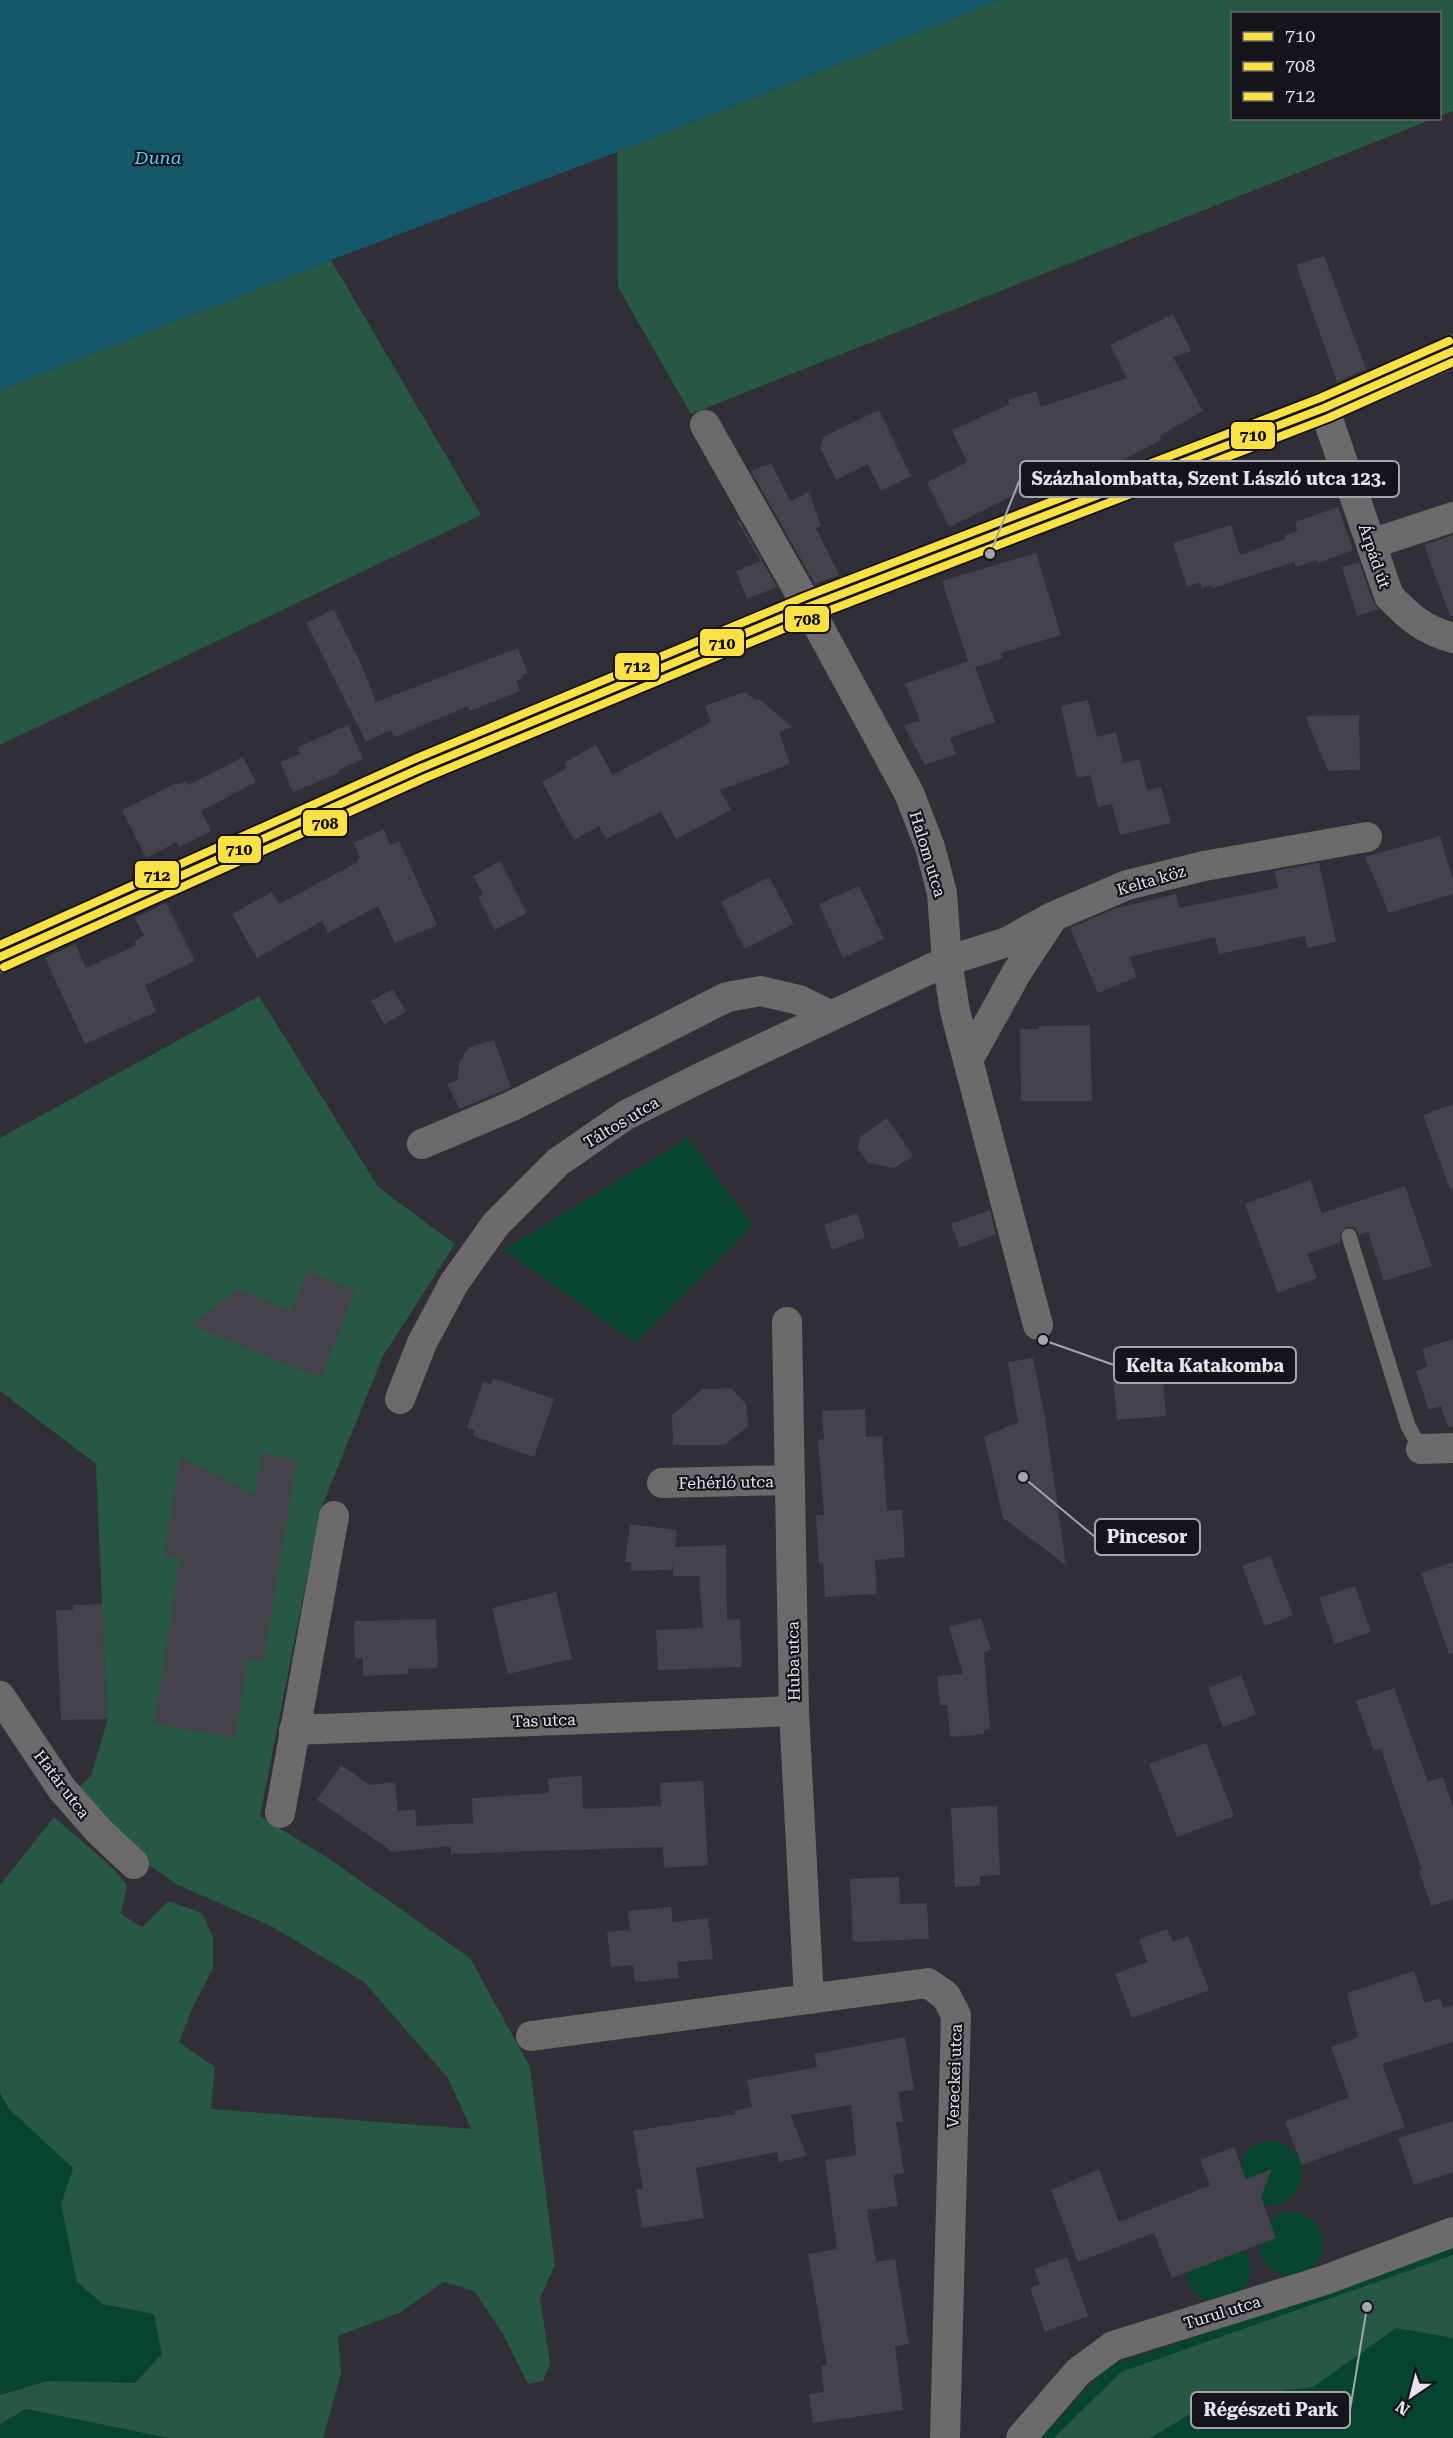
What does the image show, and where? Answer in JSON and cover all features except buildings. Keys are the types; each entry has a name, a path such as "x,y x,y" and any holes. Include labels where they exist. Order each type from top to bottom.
{"street":[{"path":"0,957 421,768 808,607 1324,408 1453,351"},
{"name":"Árpád út","path":"1324,408 1389,596 1411,620 1436,633 1453,638"},
{"name":"Halom utca","path":"705,425 808,607 909,793 930,847 942,893 947,961 956,1011 1038,1325"},
{"path":"1371,544 1453,517"},
{"name":"Kelta köz","path":"947,961 1007,942 1052,917 1127,885 1204,866 1367,837"},
{"path":"968,1060 1017,972 1052,917"},
{"name":"Táltos utca","path":"400,1399 422,1343 454,1283 496,1224 558,1162 626,1115 947,961"},
{"path":"422,1144 512,1106 726,997 761,991 799,1000 831,1016"},
{"name":"Huba utca","path":"787,1322 794,1711 809,1999"},
{"path":"1421,1449 1453,1448"},
{"name":"Fehérló utca","path":"662,1483 790,1480"},
{"path":"280,1813 334,1516"},
{"name":"Határ utca","path":"0,1696 62,1789 99,1831 134,1864"},
{"name":"Tas utca","path":"294,1730 794,1711"},
{"name":"Vereckei utca","path":"531,2036 928,1983 946,1996 956,2015 945,2438"},
{"name":"Turul utca","path":"1022,2438 1078,2372 1113,2346 1325,2280 1453,2232"}],"lane":[{"path":"1349,1236 1408,1426 1421,1449"}],"green space":[{"path":"1000,0 1453,0 1453,111 1441,116 1441,12 1231,12 1231,120 1430,120 691,414 618,287 617,152"},
{"path":"331,260 481,515 0,745 0,390"},
{"path":"259,996 378,1187 455,1244 383,1356 320,1511 260,1816 331,1860 470,1958 530,2067 555,2265 540,2298 550,2364 543,2381 528,2384 503,2334 474,2291 444,2282 399,2313 338,2336 341,2374 323,2438 169,2438 26,2409 0,2424 0,2395 48,2381 135,2383 162,2354 154,2314 103,2304 77,2282 61,2204 73,2168 8,2108 0,2092 0,1885 54,1817 113,1868 127,1885 121,1914 142,1927 168,1901 202,1913 213,1936 213,1969 192,2009 179,2042 215,2067 211,2109 471,2129 448,2078 364,1982 271,1926 178,1885 127,1850 73,1793 91,1776 107,1722 96,1464 0,1391 0,1138"},
{"path":"688,1138 752,1225 636,1343 504,1250"},
{"path":"0,2092 8,2108 74,2168 61,2204 103,2304 154,2314 162,2354 135,2383 48,2381 0,2395"},
{"path":"1275,2141 1292,2149 1298,2157 1302,2174 1296,2191 1290,2197 1283,2202 1270,2205 1256,2202 1237,2172 1250,2149 1260,2143"},
{"path":"1291,2212 1309,2218 1317,2226 1323,2244 1317,2262 1309,2270 1291,2276 1273,2270 1265,2262 1259,2244 1265,2226 1273,2218"},
{"path":"1240,2246 1250,2263 1250,2275 1246,2285 1230,2299 1209,2300 1199,2296 1190,2285 1186,2269"},
{"path":"1453,2248 1453,2438 1041,2438 1107,2367"},
{"path":"1453,2255 1453,2338 1396,2328 1313,2387 1215,2399 1150,2438 1054,2438 1121,2372"},
{"path":"26,2409 169,2438 0,2438 0,2424"}],"water":[{"name":"Duna","path":"0,0 1000,0 617,152 331,260 0,390"}],"transit line":[{"name":"712","path":"0,945 417,758 804,597 1320,398 1449,341"},
{"name":"710","path":"0,957 421,768 808,607 1324,408 1453,351"},
{"name":"708","path":"4,967 425,778 812,617 1328,418 1453,362"}],"place":[{"name":"Százhalombatta, Szent László utca 123.","path":"990,554"},
{"name":"Kelta Katakomba","path":"1043,1340"},
{"name":"Pincesor","path":"1023,1477"},
{"name":"Régészeti Park","path":"1367,2307"}]}
